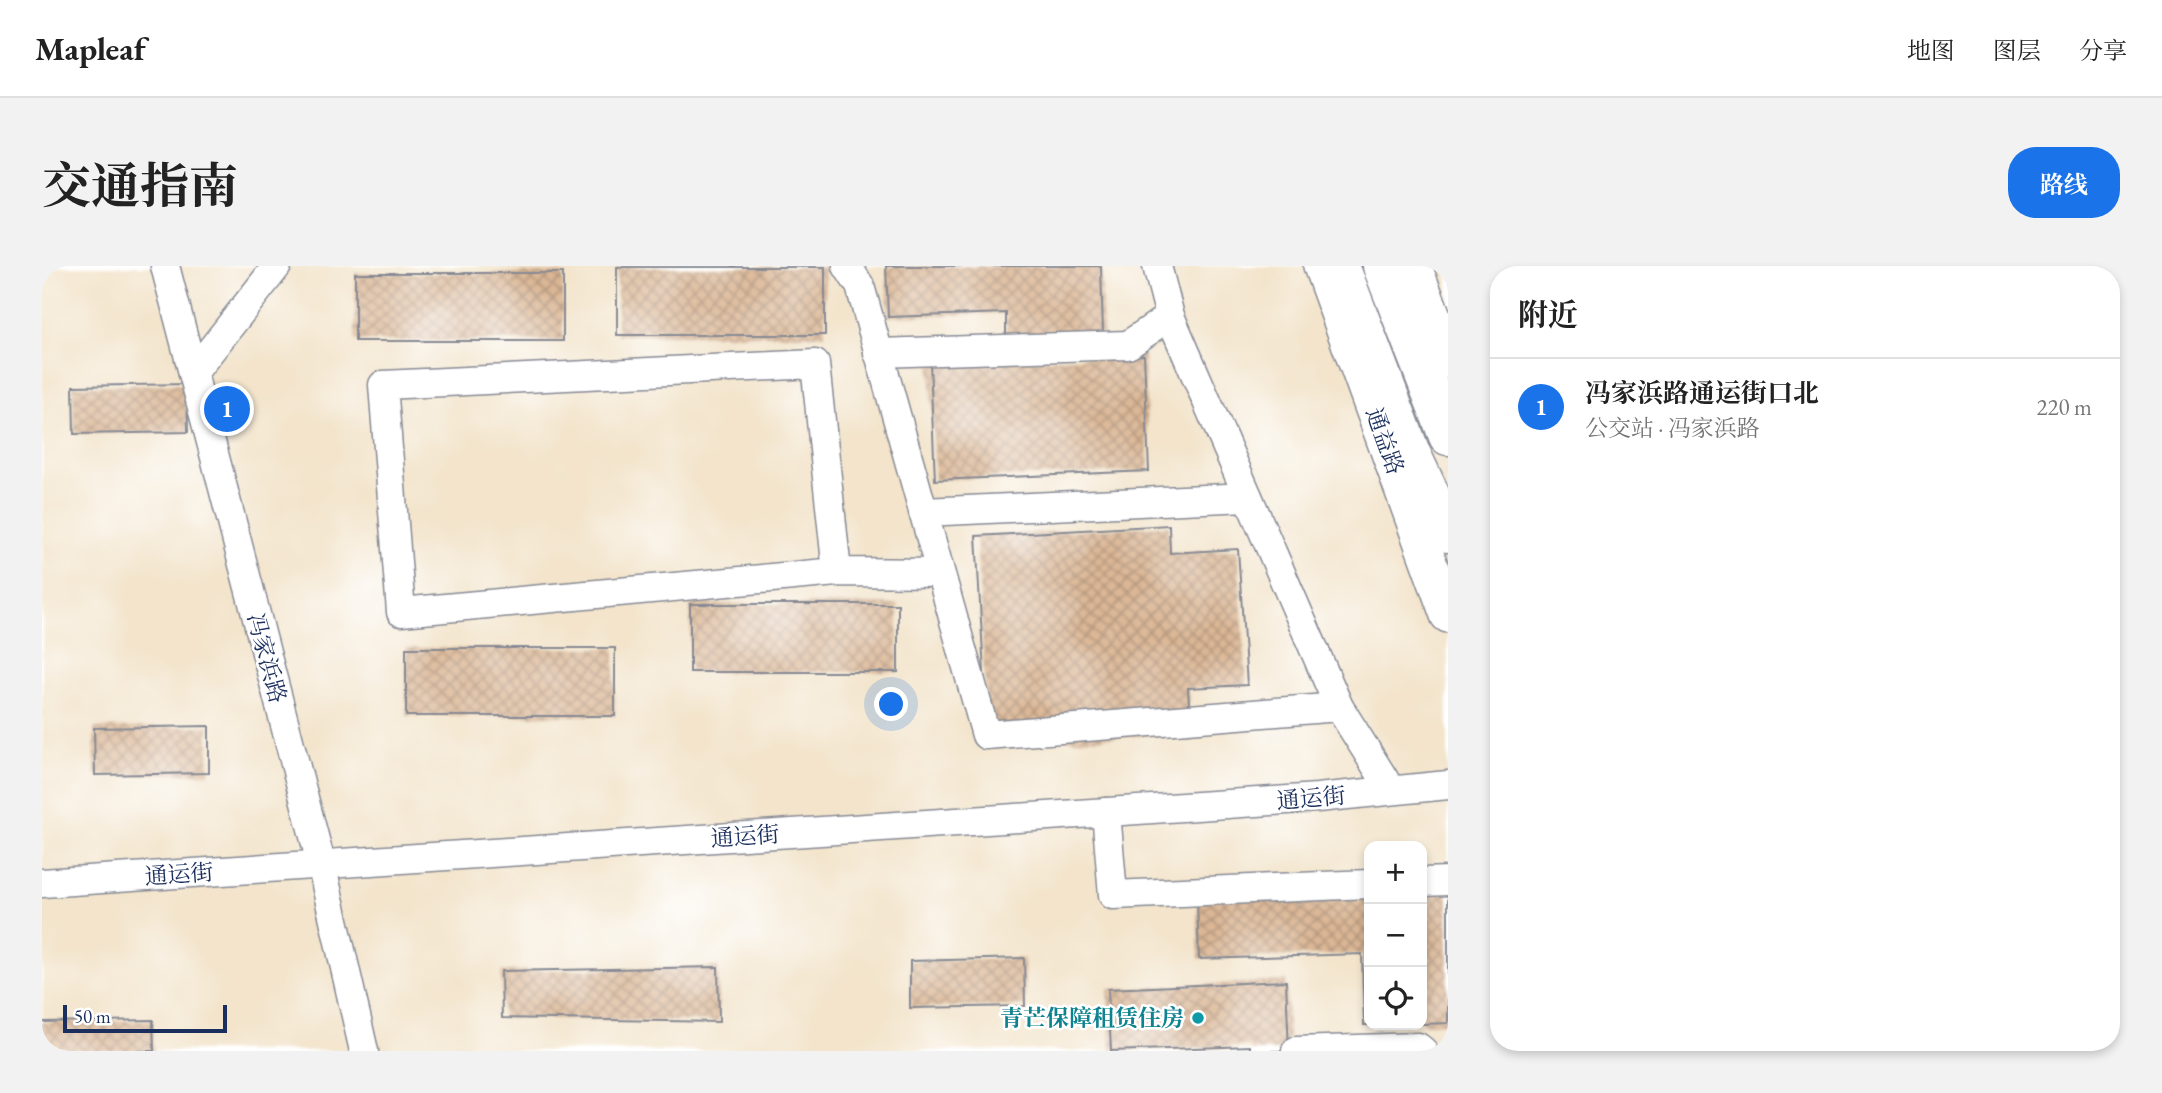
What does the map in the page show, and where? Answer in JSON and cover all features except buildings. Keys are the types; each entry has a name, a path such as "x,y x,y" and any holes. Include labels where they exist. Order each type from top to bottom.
{"highway":[{"path":"1340,266 1411,453 1448,534"},
{"path":"1381,266 1448,436"},
{"path":"1412,266 1448,359"}],"main road":[{"name":"通益路","path":"1321,266 1448,615"},
{"path":"1426,266 1448,325"}],"street":[{"name":"冯家浜路","path":"165,266 321,863 364,1051"},
{"path":"193,373 277,266"},
{"path":"847,266 860,286 986,736 1339,707"},
{"path":"1157,266 1170,316 1339,707 1391,790"},
{"path":"878,353 1128,345 1170,316"},
{"path":"837,572 815,364 383,385 401,612 837,572 940,573"},
{"path":"923,512 1248,497"},
{"name":"通运街","path":"42,883 1317,798 1448,785"},
{"path":"1106,812 1113,895 1364,884"},
{"path":"1427,882 1448,881"},
{"path":"1296,1051 1418,1047 1423,1051"}],"place":[{"name":"冯家浜路通运街口北","path":"227,409"},
{"name":"青芒保障租赁住房","path":"1198,1018"}]}
